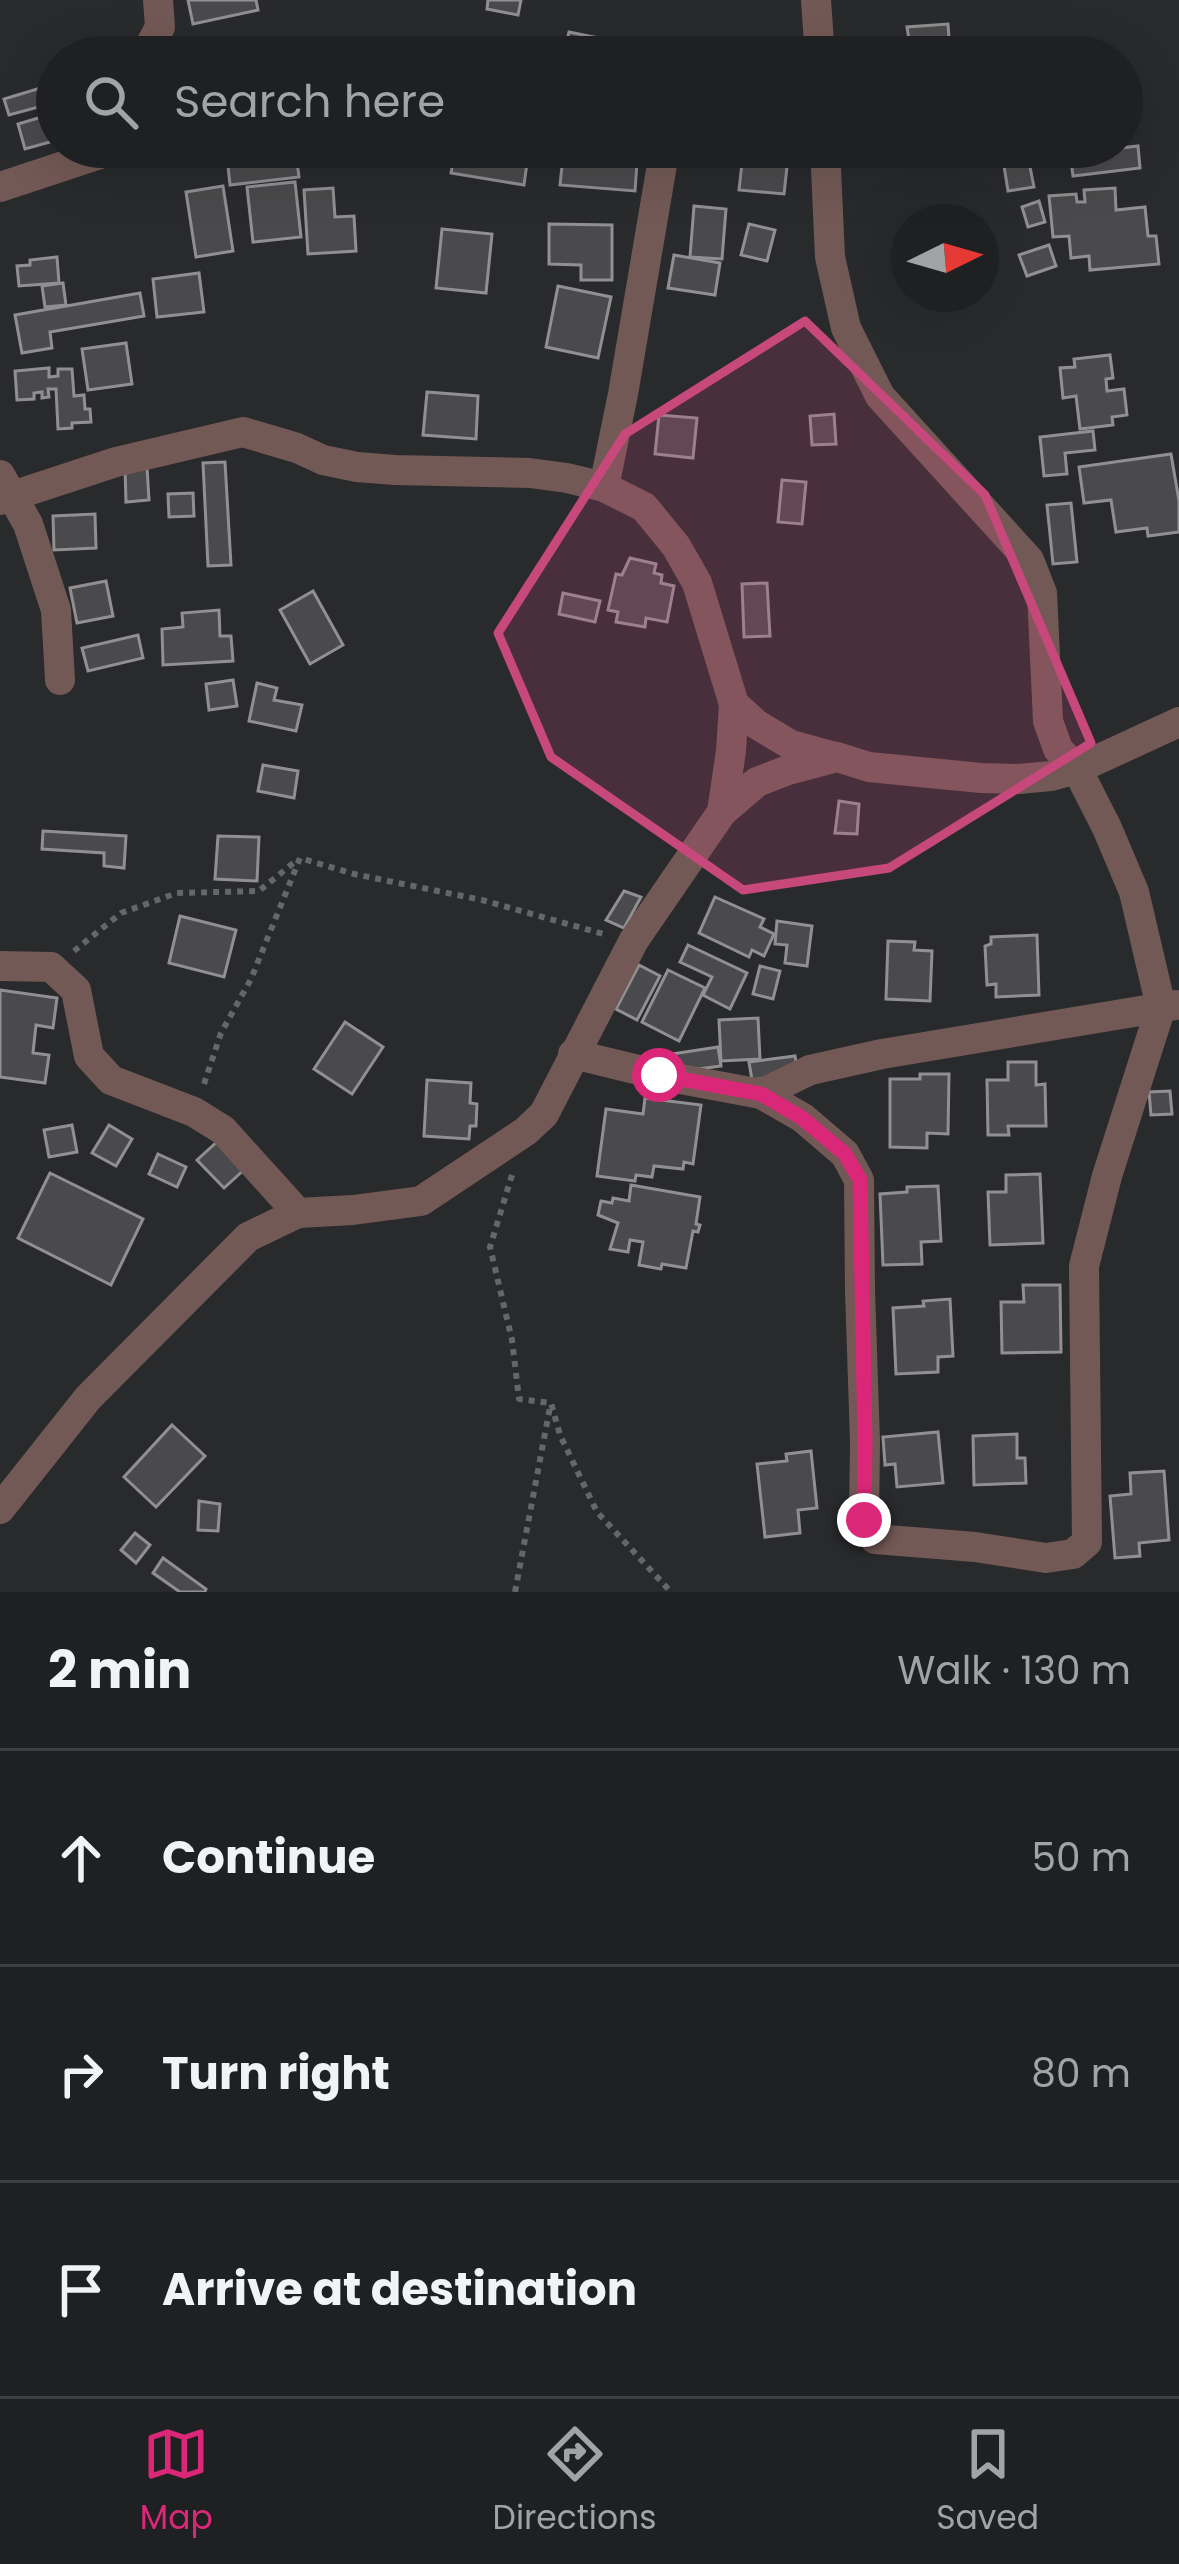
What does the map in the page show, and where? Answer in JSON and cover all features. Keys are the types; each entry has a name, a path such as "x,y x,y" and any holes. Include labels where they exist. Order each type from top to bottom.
{"street":[{"path":"155,36 160,27 158,0"},
{"path":"816,0 819,36"},
{"path":"0,187 57,168"},
{"path":"604,487 661,168"},
{"path":"573,1054 761,1094 802,1118 845,1154 860,1180 864,1520 875,1539 1046,1558 1073,1554 1087,1542 1084,1266 1107,1176 1170,1006 1135,892 1077,769 1058,749 1048,722 1042,593 1029,560 880,396 846,328 830,257 826,168"},
{"path":"60,680 56,610 37,547 4,491 243,432 357,467 567,478 604,487 644,507 698,583 734,704 722,812"},
{"path":"734,704 791,745 869,767 981,778 1019,779 1077,769 1179,722"},
{"path":"0,1509 88,1398 248,1237 298,1213 421,1201 526,1131 544,1114 634,940 722,812 757,782 837,758"},
{"path":"0,966 51,967 76,989 89,1056 111,1081 194,1112 223,1130 298,1213"},
{"path":"761,1094 810,1070 882,1054 1170,1006"}],"path":[{"path":"300,858 634,940"},
{"path":"51,967 121,913 176,893 259,891 300,858"},
{"path":"194,1112 221,1033 250,979 300,858"},
{"path":"526,1131 490,1247 520,1399 551,1403"},
{"path":"515,1592 551,1403"},
{"path":"551,1403 560,1435 596,1512 671,1592"}],"highlighted area":[{"path":"805,321 985,495 1091,743 889,868 743,890 551,757 498,633 625,434"}],"building":[{"path":"188,0 256,0 258,10 193,24"},
{"path":"488,0 521,0 518,15 487,9"},
{"path":"948,24 949,36 908,36 907,27"},
{"path":"36,89 36,108 9,115 4,99"},
{"path":"36,119 36,146 25,149 18,124"},
{"path":"228,168 298,168 299,177 230,185"},
{"path":"452,168 526,168 524,185 451,173"},
{"path":"562,168 637,168 635,191 560,185"},
{"path":"741,168 787,168 784,194 739,190"},
{"path":"1004,168 1030,168 1034,187 1008,191"},
{"path":"1072,168 1140,168 1073,176"},
{"path":"295,182 301,237 253,242 247,187"},
{"path":"223,186 233,251 196,257 186,192"},
{"path":"333,188 335,217 354,216 356,251 308,254 304,190"},
{"path":"1115,188 1116,210 1145,207 1148,236 1156,236 1159,264 1090,270 1089,256 1071,258 1069,236 1053,237 1049,196 1076,194 1077,202 1085,202 1084,190"},
{"path":"1039,201 1045,222 1028,227 1022,207"},
{"path":"694,206 726,209 722,259 690,257"},
{"path":"549,224 612,225 612,280 581,280 581,265 549,264"},
{"path":"749,224 775,230 767,261 741,255"},
{"path":"442,229 492,234 486,293 436,288"},
{"path":"1049,245 1056,266 1027,276 1019,255"},
{"path":"674,255 720,263 715,295 668,288"},
{"path":"57,257 59,283 19,286 17,266"},
{"path":"199,273 204,312 157,317 153,279"},
{"path":"63,283 66,305 45,307 42,286"},
{"path":"558,286 611,297 598,358 546,347"},
{"path":"140,293 144,316 50,332 52,348 22,353 15,315"},
{"path":"126,343 132,384 88,390 82,349"},
{"path":"1110,355 1113,378 1106,379 1107,391 1124,389 1127,415 1112,417 1113,425 1080,429 1076,396 1063,398 1060,368 1075,367 1074,359"},
{"path":"49,368 49,377 58,376 58,369 72,369 74,396 84,395 91,422 58,429 56,389 48,389 49,397 42,398 42,392 34,393 34,399 17,400 15,371"},
{"path":"427,392 478,396 476,439 423,435"},
{"path":"834,414 836,444 812,445 810,416"},
{"path":"659,415 697,418 693,458 655,454"},
{"path":"1093,431 1095,450 1065,453 1067,474 1044,476 1040,437"},
{"path":"1171,454 1179,532 1148,536 1147,528 1116,532 1111,500 1084,503 1079,467"},
{"path":"225,462 231,565 208,566 203,463"},
{"path":"147,467 149,500 126,502 125,468"},
{"path":"782,480 806,482 802,524 778,522"},
{"path":"193,493 194,516 169,517 168,494"},
{"path":"1071,503 1077,562 1053,564 1047,505"},
{"path":"95,514 96,548 54,550 53,516"},
{"path":"630,558 656,564 654,573 662,575 661,583 674,586 667,622 646,618 645,627 616,622 618,612 608,610 616,574 622,575"},
{"path":"106,581 113,616 77,623 70,588"},
{"path":"767,583 770,636 744,637 742,584"},
{"path":"313,591 343,645 310,664 280,610"},
{"path":"563,593 600,601 595,622 559,614"},
{"path":"219,610 220,636 231,636 233,661 163,665 162,629 183,627 182,613"},
{"path":"138,635 143,658 88,671 82,648"},
{"path":"233,680 237,706 209,710 206,684"},
{"path":"257,683 277,688 274,700 302,705 296,731 249,721"},
{"path":"263,765 298,771 294,798 258,791"},
{"path":"839,801 859,804 857,834 835,833"},
{"path":"43,831 126,836 124,868 104,866 104,853 42,849"},
{"path":"218,836 259,837 257,881 215,879"},
{"path":"624,891 641,897 624,928 606,920"},
{"path":"715,897 764,919 760,927 774,934 764,956 752,950 749,957 699,933"},
{"path":"180,916 236,930 224,977 169,963"},
{"path":"777,921 812,926 807,966 785,963 787,945 775,944"},
{"path":"1037,935 1039,995 996,997 996,984 987,985 985,946 991,944 991,937"},
{"path":"888,941 915,942 914,950 932,951 930,1001 886,999"},
{"path":"688,945 747,973 730,1009 703,995 712,977 680,962"},
{"path":"639,965 660,976 637,1020 616,1009"},
{"path":"760,966 780,971 773,999 753,994"},
{"path":"668,970 705,988 679,1041 642,1022"},
{"path":"0,990 57,998 53,1028 36,1025 33,1053 49,1055 45,1083 0,1077"},
{"path":"758,1018 760,1059 721,1061 719,1020"},
{"path":"345,1022 383,1047 352,1094 314,1069"},
{"path":"718,1047 721,1066 675,1072 672,1054"},
{"path":"795,1056 798,1074 752,1080 749,1062"},
{"path":"1008,1062 1036,1062 1036,1085 1045,1084 1046,1126 1008,1126 1009,1135 988,1135 987,1080 1008,1080"},
{"path":"920,1074 949,1074 948,1134 927,1133 927,1148 890,1147 890,1079 920,1079"},
{"path":"427,1080 471,1083 470,1103 477,1104 476,1126 470,1126 469,1139 424,1136"},
{"path":"1170,1091 1172,1114 1151,1115 1149,1092"},
{"path":"645,1098 701,1105 693,1164 684,1162 683,1169 654,1166 652,1177 636,1175 635,1181 597,1176 606,1109 643,1114"},
{"path":"72,1125 77,1152 49,1157 44,1130"},
{"path":"109,1125 132,1139 116,1166 92,1153"},
{"path":"219,1140 246,1168 224,1188 197,1160"},
{"path":"158,1154 186,1167 177,1187 149,1174"},
{"path":"50,1173 143,1219 111,1285 18,1238"},
{"path":"1040,1174 1043,1243 990,1245 988,1192 1006,1192 1006,1175"},
{"path":"631,1185 700,1197 696,1224 700,1225 698,1232 693,1231 686,1268 639,1265 643,1242 630,1240 628,1252 610,1249 618,1223 598,1215 601,1201 629,1201"},
{"path":"938,1186 941,1241 921,1242 922,1264 883,1265 880,1194"},
{"path":"1023,1285 1060,1285 1061,1352 1002,1353 1001,1302 1024,1302"},
{"path":"950,1299 953,1356 938,1357 938,1372 896,1374 893,1308"},
{"path":"172,1425 205,1456 156,1507 124,1477"},
{"path":"938,1432 943,1483 897,1487 895,1464 885,1465 883,1437"},
{"path":"1017,1434 1017,1458 1025,1458 1026,1483 974,1485 973,1436"},
{"path":"811,1451 817,1508 798,1510 800,1533 765,1537 757,1464 787,1461 786,1454"},
{"path":"1164,1471 1169,1540 1139,1543 1140,1556 1115,1558 1110,1496 1131,1494 1130,1473"},
{"path":"199,1501 220,1504 218,1531 198,1530"},
{"path":"135,1533 150,1545 136,1563 121,1550"},
{"path":"163,1558 205,1592 180,1592 153,1573"}],"route":[{"path":"659,1075 761,1094 802,1118 845,1154 860,1180 864,1520"}]}
